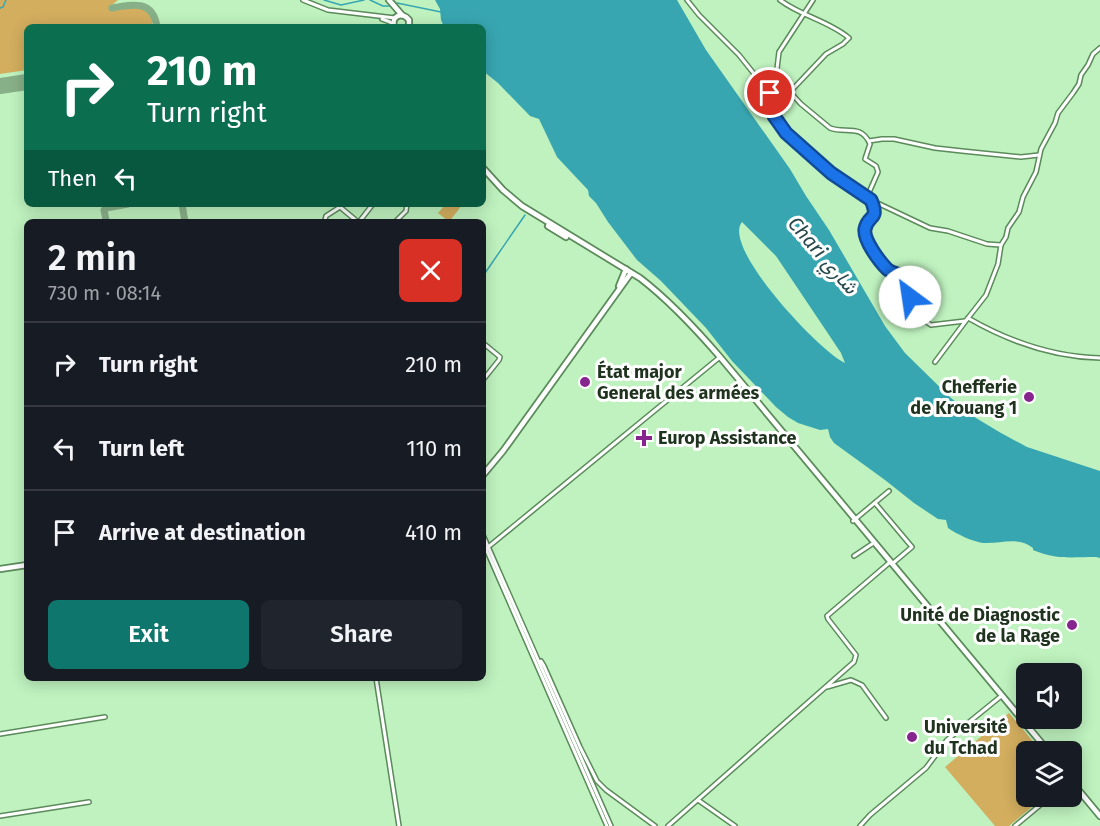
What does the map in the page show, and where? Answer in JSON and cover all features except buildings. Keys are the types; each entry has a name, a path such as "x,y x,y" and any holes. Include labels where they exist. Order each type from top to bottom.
{"main road":[{"path":"389,0 402,15 406,16 409,24"},
{"path":"394,24 396,8"},
{"path":"395,17 402,15"},
{"path":"486,173 521,209 628,272 673,309 719,358"},
{"path":"486,173 522,206 655,290 684,316 1038,741"},
{"path":"619,268 622,281"},
{"path":"486,472 503,452 628,272"},
{"path":"622,281 636,279"},
{"path":"854,520 890,564"},
{"path":"0,569 24,565"},
{"path":"980,671 1038,741"},
{"path":"1082,792 1099,812"}],"street":[{"path":"303,0 328,10 395,17"},
{"path":"687,0 739,55 770,93 775,119 786,133 831,173 871,200 932,228 987,244 1001,245"},
{"path":"780,0 803,14 833,27 849,38 826,54 790,92"},
{"path":"765,87 776,78 779,52 813,0"},
{"path":"375,16 391,24"},
{"path":"935,362 986,295 999,264 1001,245 1010,224 1019,212 1023,197 1036,171 1041,149 1055,123 1058,112 1073,93 1093,54 1100,48"},
{"path":"776,78 830,128 855,130 862,133 869,141 865,159 876,166 878,172 867,196"},
{"path":"869,141 894,139 962,151 1021,157 1039,156"},
{"path":"871,200 874,214 865,229 865,238 888,270 902,276 911,285 910,311 931,325 967,320 1043,350 1100,358"},
{"path":"325,219 337,207"},
{"path":"342,207 355,219"},
{"path":"360,219 370,207"},
{"path":"398,219 406,211 407,207"},
{"path":"486,345 500,357 486,376"},
{"path":"487,548 719,358"},
{"path":"854,520 889,491"},
{"path":"668,826 854,662 856,655 827,616 912,547 875,503"},
{"path":"854,556 872,544"},
{"path":"486,545 609,826"},
{"path":"537,661 543,663 597,781 655,826"},
{"path":"826,688 851,680 862,685 886,718"},
{"path":"376,681 399,826"},
{"path":"860,826 926,768 944,743 1000,697"},
{"path":"0,734 105,717"},
{"path":"698,800 735,826"},
{"path":"0,816 89,802"},
{"path":"1015,826 1038,807"}],"shaded area":[{"path":"0,0 118,0 112,5 112,10 133,7 146,9 152,18 152,24 24,24 24,70 0,74"},
{"path":"443,207 460,207 451,219 445,219 438,213"},
{"path":"1009,713 1016,721 1016,729 1022,729 1033,741 1016,741 1016,807 1032,807 1009,826 995,826 945,767"}],"water":[{"name":"Chari شاري","path":"435,0 677,0 706,50 790,169 885,326 905,353 951,398 976,418 1027,447 1100,471 1100,558 1056,557 1033,550 1021,542 983,543 956,533 948,528 946,520 938,519 914,503 834,443 828,429 820,430 788,417 732,361 706,328 661,281 637,260 589,196 588,190 557,157 539,119 530,116 486,73 486,24 443,24 440,9","holes":["742,222 776,256 841,353 845,363 815,340 776,298 746,253 739,235"]}],"waterway":[{"path":"0,8 6,0"},
{"path":"324,0 341,5 364,0"},
{"path":"370,0 383,6 391,6"},
{"path":"397,3 441,12"},
{"path":"486,272 525,215"}],"taxiway":[{"path":"112,8 128,5 147,8 155,18 156,24"},
{"path":"106,219 104,210 112,207"},
{"path":"182,207 184,219"}],"runway":[{"path":"0,86 24,82"}],"place":[{"name":"État major General des armées","path":"585,382"},
{"name":"Chefferie de Krouang 1","path":"1029,397"},
{"name":"Europ Assistance","path":"644,438"},
{"name":"Unité de Diagnostic de la Rage","path":"1072,625"},
{"name":"Université du Tchad","path":"912,737"}],"route":[{"path":"770,93 774,116 786,133 831,173 871,200 874,214 867,223 865,238 888,270 902,276 911,285 910,297"}]}
